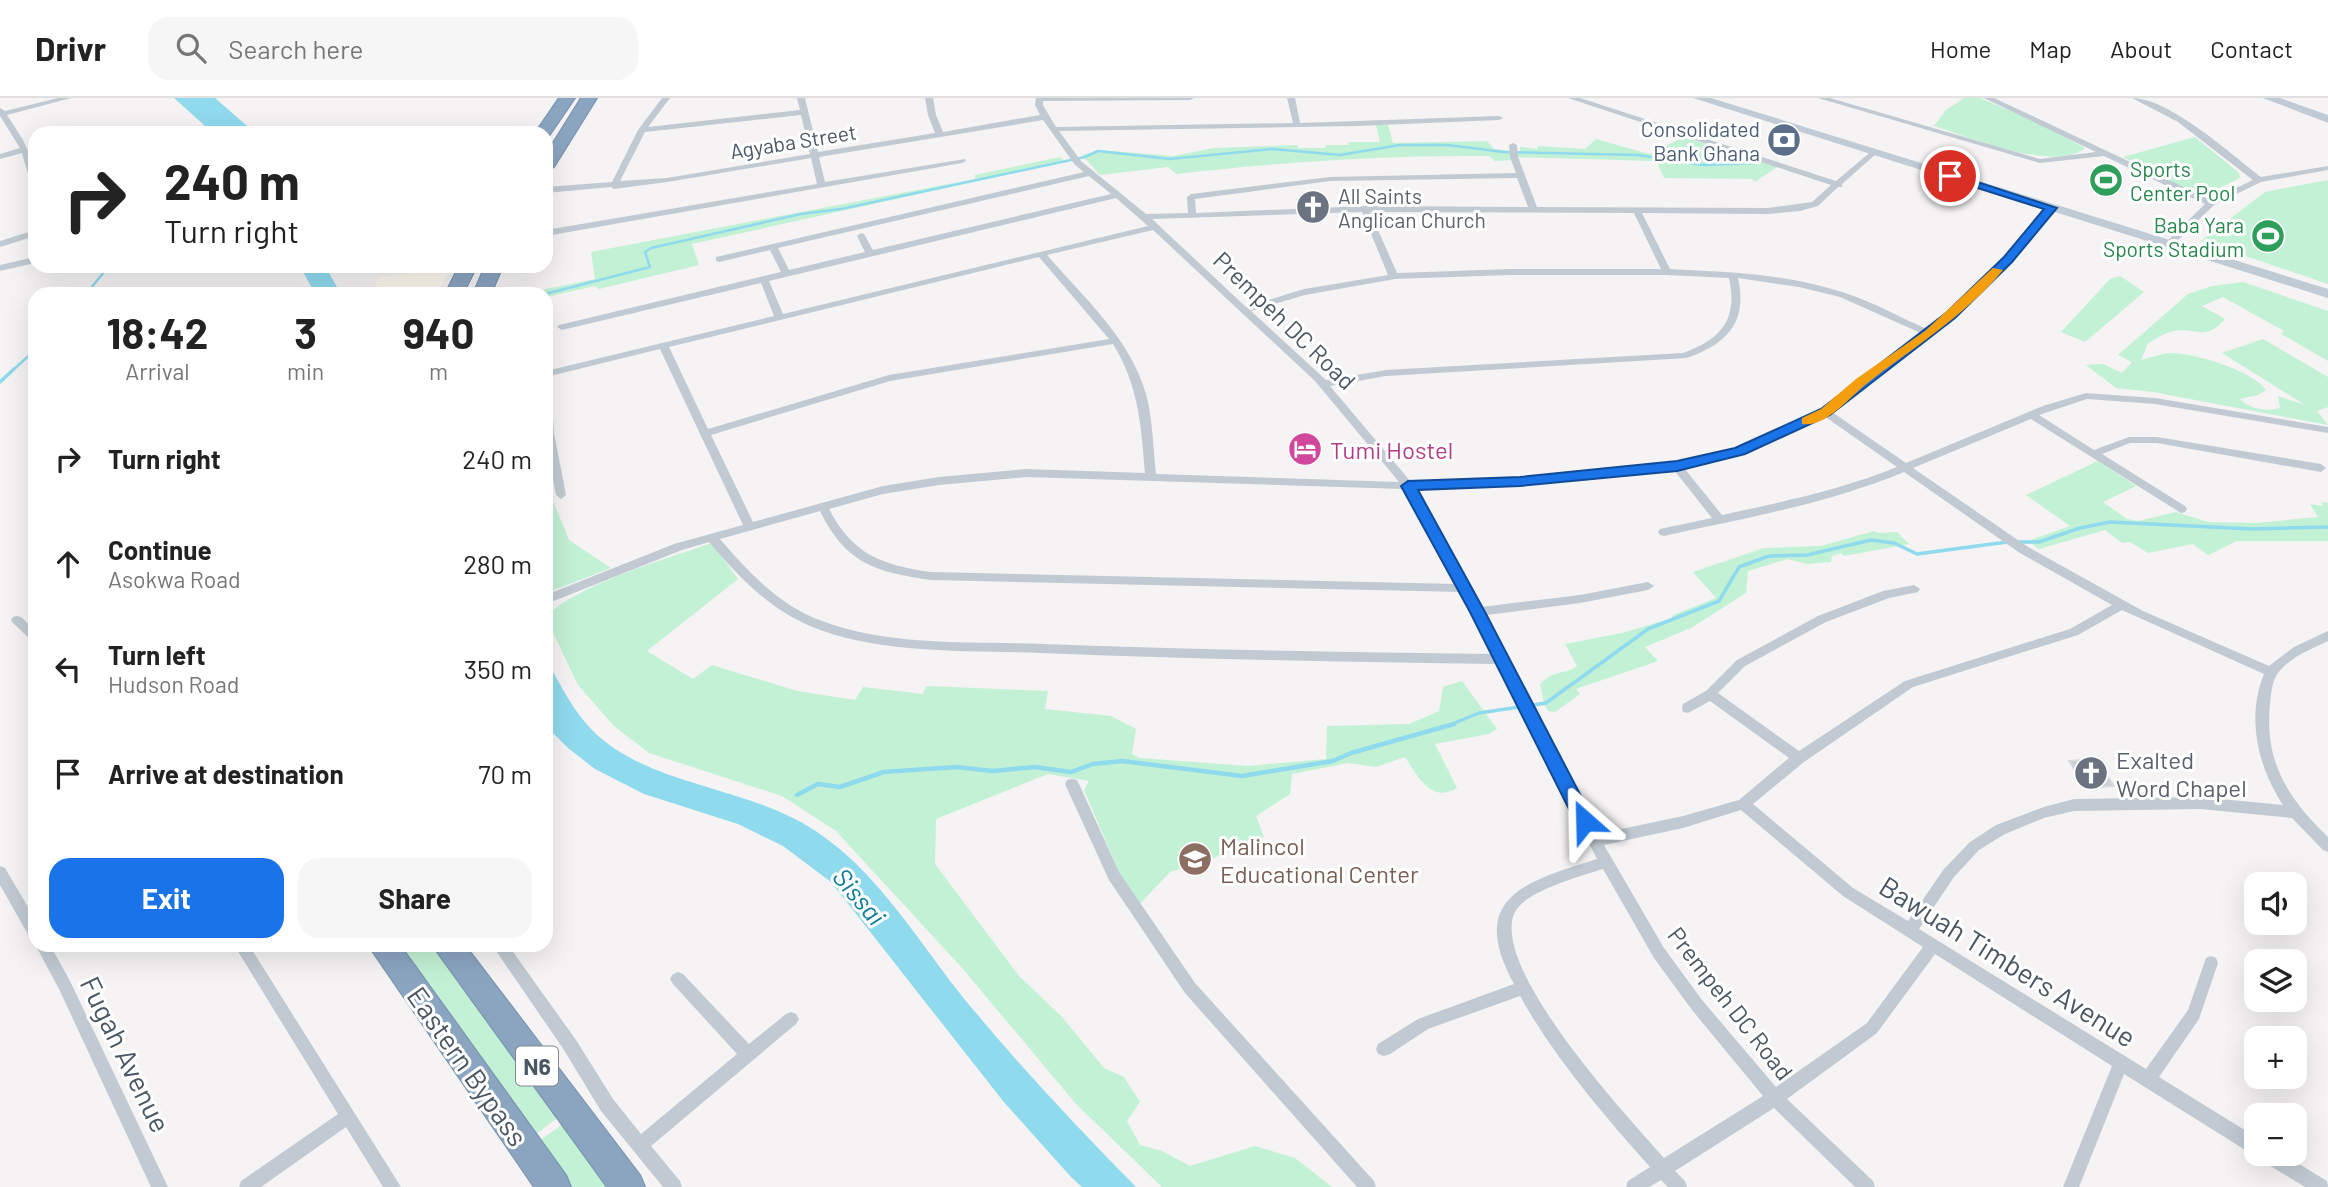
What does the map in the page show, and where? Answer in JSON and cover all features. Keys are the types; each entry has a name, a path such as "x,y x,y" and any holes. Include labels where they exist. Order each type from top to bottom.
{"highway":[{"path":"548,126 567,98"},
{"path":"553,156 589,98"},
{"name":"Eastern Bypass","path":"388,952 554,1187"},
{"name":"Eastern Bypass","path":"452,952 628,1187"}],"street":[{"path":"28,160 25,149 2,112 67,98"},
{"path":"614,186 642,130 666,98"},
{"path":"801,98 822,186"},
{"path":"929,98 940,135"},
{"path":"1040,99 1189,98"},
{"path":"1291,98 1297,125"},
{"path":"1572,98 1839,185"},
{"path":"1699,98 2328,294"},
{"path":"1822,98 2040,161 2108,153"},
{"path":"1988,98 2211,203"},
{"path":"2136,98 2181,120 2259,180"},
{"path":"2269,98 2328,118"},
{"name":"Prempeh DC Road","path":"1040,99 1045,117 1079,163 1144,217 1323,384 1408,486 1478,612 1594,841 1676,978 1775,1098 1867,1187"},
{"path":"642,130 803,112"},
{"name":"Agyaba Street","path":"553,190 667,180 1045,117"},
{"path":"1054,129 1499,118"},
{"path":"0,157 25,149"},
{"path":"1513,151 1533,209"},
{"path":"1144,217 1365,209 1768,211 1815,204 1873,152"},
{"path":"553,232 962,161"},
{"path":"2169,244 2211,203 2259,180 2328,168"},
{"path":"719,259 1090,173"},
{"path":"1192,215 1191,197 1330,179 1521,175"},
{"path":"562,327 1118,195"},
{"path":"553,597 647,558 711,537 883,490 980,476 1026,473 1408,486 1520,482 1677,466 1740,451 1825,412 1861,382 1930,334 2008,260 2051,208"},
{"path":"1365,209 1395,276"},
{"path":"1636,209 1667,272"},
{"path":"553,372 1154,227"},
{"path":"0,244 28,235"},
{"path":"861,236 872,255"},
{"path":"773,247 787,275"},
{"path":"1042,255 1115,341 1126,358 1141,394 1151,476"},
{"path":"0,268 28,262"},
{"path":"1245,310 1304,292 1395,276 1510,272 1667,272 1733,275 1799,284 1843,295 1930,334"},
{"path":"1323,384 1386,373 1684,356 1708,348 1723,333 1737,307 1733,275"},
{"path":"764,280 780,318"},
{"path":"705,433 889,378 1115,341"},
{"path":"664,347 750,527"},
{"path":"1664,531 1804,501 1865,484 2073,399 2104,396 2214,410 2328,430"},
{"path":"1825,412 2024,550 2121,605 2271,672"},
{"path":"2032,415 2181,509"},
{"path":"2093,454 2129,440 2157,440 2320,468"},
{"path":"553,454 561,495"},
{"path":"1677,466 1720,519"},
{"path":"823,507 839,539 865,559 896,571 931,576 1095,582 1464,588"},
{"path":"711,537 746,577 767,596 814,623 850,634 926,643 1087,650 1502,659"},
{"path":"1478,612 1580,599 1648,586"},
{"path":"1688,708 1710,694 1741,663 1822,619 1887,594 1914,589"},
{"path":"1594,841 1683,822 1743,804 1798,758 1909,684 2074,632 2121,605"},
{"path":"17,620 28,630"},
{"path":"2328,636 2297,651 2271,672 2261,716 2270,772 2294,812 2328,846"},
{"path":"1710,694 1798,758"},
{"path":"1072,784 1114,876 1190,988 1368,1187"},
{"path":"1910,930 1961,858 1976,844 2001,829 2059,808 2074,805 2200,803 2294,812"},
{"name":"Bawuah Timbers Avenue","path":"1743,804 1848,892 2244,1140"},
{"path":"1606,862 1541,884 1510,907 1503,922 1506,948 1522,988 1596,1093 1679,1187"},
{"path":"0,872 28,921"},
{"path":"1634,1187 1775,1098 1872,1028 1933,945"},
{"name":"Fugah Avenue","path":"46,952 65,986 160,1187"},
{"path":"245,952 393,1187"},
{"path":"504,952 570,1045 607,1105 674,1187"},
{"path":"2148,1080 2194,1014 2211,964"},
{"path":"678,979 748,1055"},
{"path":"1384,1049 1423,1024 1522,988"},
{"path":"639,1146 791,1019"},
{"path":"2071,1187 2121,1062"},
{"path":"247,1187 348,1116"},
{"path":"2286,1166 2320,1187"}],"shaded area":[{"path":"410,273 447,273 441,287 375,287 378,278"}],"green space":[{"path":"1964,98 1980,98 2037,122 2085,148 2071,155 2033,155 1934,126 1946,110"},
{"path":"1376,125 1388,125 1393,143 1487,141 1494,149 1520,152 1520,147 1537,149 1538,146 1585,149 1596,139 1649,154 1684,137 1777,167 1755,182 1752,179 1664,178 1657,163 1651,161 1511,157 1511,160 1495,161 1489,156 1451,156 1333,160 1176,174 1168,167 1100,175 1082,155 1100,150 1173,156 1214,148 1297,145 1298,148 1325,148 1326,145 1349,145 1348,142 1380,142"},
{"path":"2195,137 2239,173 2240,178 2205,195 2193,193 2123,157"},
{"path":"1060,157 1065,162 692,244 699,265 599,289 595,286 553,295 553,288 595,279 591,252 975,179 975,175"},
{"name":"Baba Yara Sports Stadium","path":"2328,180 2328,284 2201,241 2265,192"},
{"path":"2120,276 2144,292 2085,342 2061,332 2110,279"},
{"path":"2243,282 2328,311 2328,361 2281,334 2284,331 2223,297 2202,306 2225,319 2218,326 2207,332 2181,330 2167,333 2148,343 2141,360 2168,353 2206,359 2235,369 2266,390 2258,395 2240,399 2248,405 2264,410 2280,408 2278,396 2305,405 2222,353 2263,339 2328,377 2328,407 2317,411 2328,425 2153,392 2116,388 2086,365 2103,364 2122,373 2132,362 2118,355 2188,294 2212,286"},
{"path":"2098,461 2136,486 2103,502 2127,519 2138,521 2176,512 2208,522 2256,523 2318,517 2310,504 2323,506 2322,502 2328,503 2328,541 2237,541 2208,555 2193,544 2148,553 2130,542 2122,543 2105,530 2039,549 2028,541 2070,526 2026,495"},
{"path":"553,501 569,540 611,568 553,590"},
{"path":"1874,531 1897,532 1909,544 1844,556 1841,553 1832,556 1831,562 1807,564 1787,559 1748,571 1746,593 1691,628 1645,647 1658,661 1576,689 1580,694 1555,712 1548,711 1544,704 1540,684 1555,674 1577,666 1565,644 1622,633 1672,618 1673,615 1716,598 1693,572 1764,548 1821,546"},
{"path":"712,543 738,579 647,651 693,679 712,665 797,691 855,700 863,687 923,694 926,686 1048,691 1045,709 1111,716 1136,729 1132,754 1140,758 1248,766 1326,759 1327,726 1409,724 1439,711 1443,687 1462,681 1497,729 1489,734 1435,744 1457,788 1440,793 1426,786 1405,757 1376,767 1348,763 1292,774 1290,794 1256,816 1264,837 1209,860 1170,872 1139,905 1121,877 1084,790 1089,781 1048,774 936,819 935,864 1019,976 1062,1017 1104,1068 1124,1077 1140,1102 1127,1121 1140,1145 1162,1151 1190,1166 1255,1146 1295,1158 1332,1187 1162,1187 1076,1104 963,969 836,831 782,796 649,753 614,726 578,685 553,633 553,611 598,584"},
{"path":"404,952 441,952 561,1115 531,1138"},
{"path":"567,1121 614,1187 567,1187 535,1144"}],"water":[{"path":"174,98 215,98 247,126 205,126"},
{"path":"304,273 329,273 337,287 311,287"},
{"name":"Sissai","path":"553,672 581,717 596,734 617,750 666,774 771,808 823,836 871,879 1011,1054 1136,1187 1082,1187 1071,1177 1003,1101 831,882 783,846 738,824 644,794 595,769 553,733"}],"building":[{"name":"Exalted Word Chapel","path":"2095,759 2114,786 2087,788 2069,761"}],"waterway":[{"path":"553,292 650,267 645,252 651,248 801,214 841,209 1085,157 1098,151 1170,159 1272,149 1340,155 1400,145 1447,145 1504,152 1638,155 1703,165 1753,163"},
{"path":"92,287 103,273"},
{"path":"12,371 28,356"},
{"path":"0,382 14,369"},
{"path":"2018,542 2039,542 2080,528 2110,522 2252,529 2328,527"},
{"path":"1450,725 1479,713 1546,703 1648,629 1719,601 1739,567 1769,556 1807,555 1871,540 1894,543 1917,554 2007,542"},
{"path":"797,795 818,784 840,787 884,772 956,767 993,771 1035,767 1071,772 1093,764 1122,761 1242,776 1333,761 1351,753 1454,724"}],"slow traffic":[{"path":"1806,421 1825,412 1861,382 1930,334 1997,270"}],"place":[{"name":"Consolidated Bank Ghana","path":"1784,140"},
{"name":"Sports Center Pool","path":"2106,180"},
{"name":"All Saints Anglican Church","path":"1313,207"},
{"name":"Baba Yara Sports Stadium","path":"2268,236"},
{"name":"Tumi Hostel","path":"1305,449"},
{"name":"Exalted Word Chapel","path":"2091,773"},
{"name":"Malincol Educational Center","path":"1195,859"}],"route":[{"path":"1585,821 1478,612 1408,486 1520,482 1677,466 1740,451 1825,412 1950,316 2008,260 2051,208 1950,176"}]}
